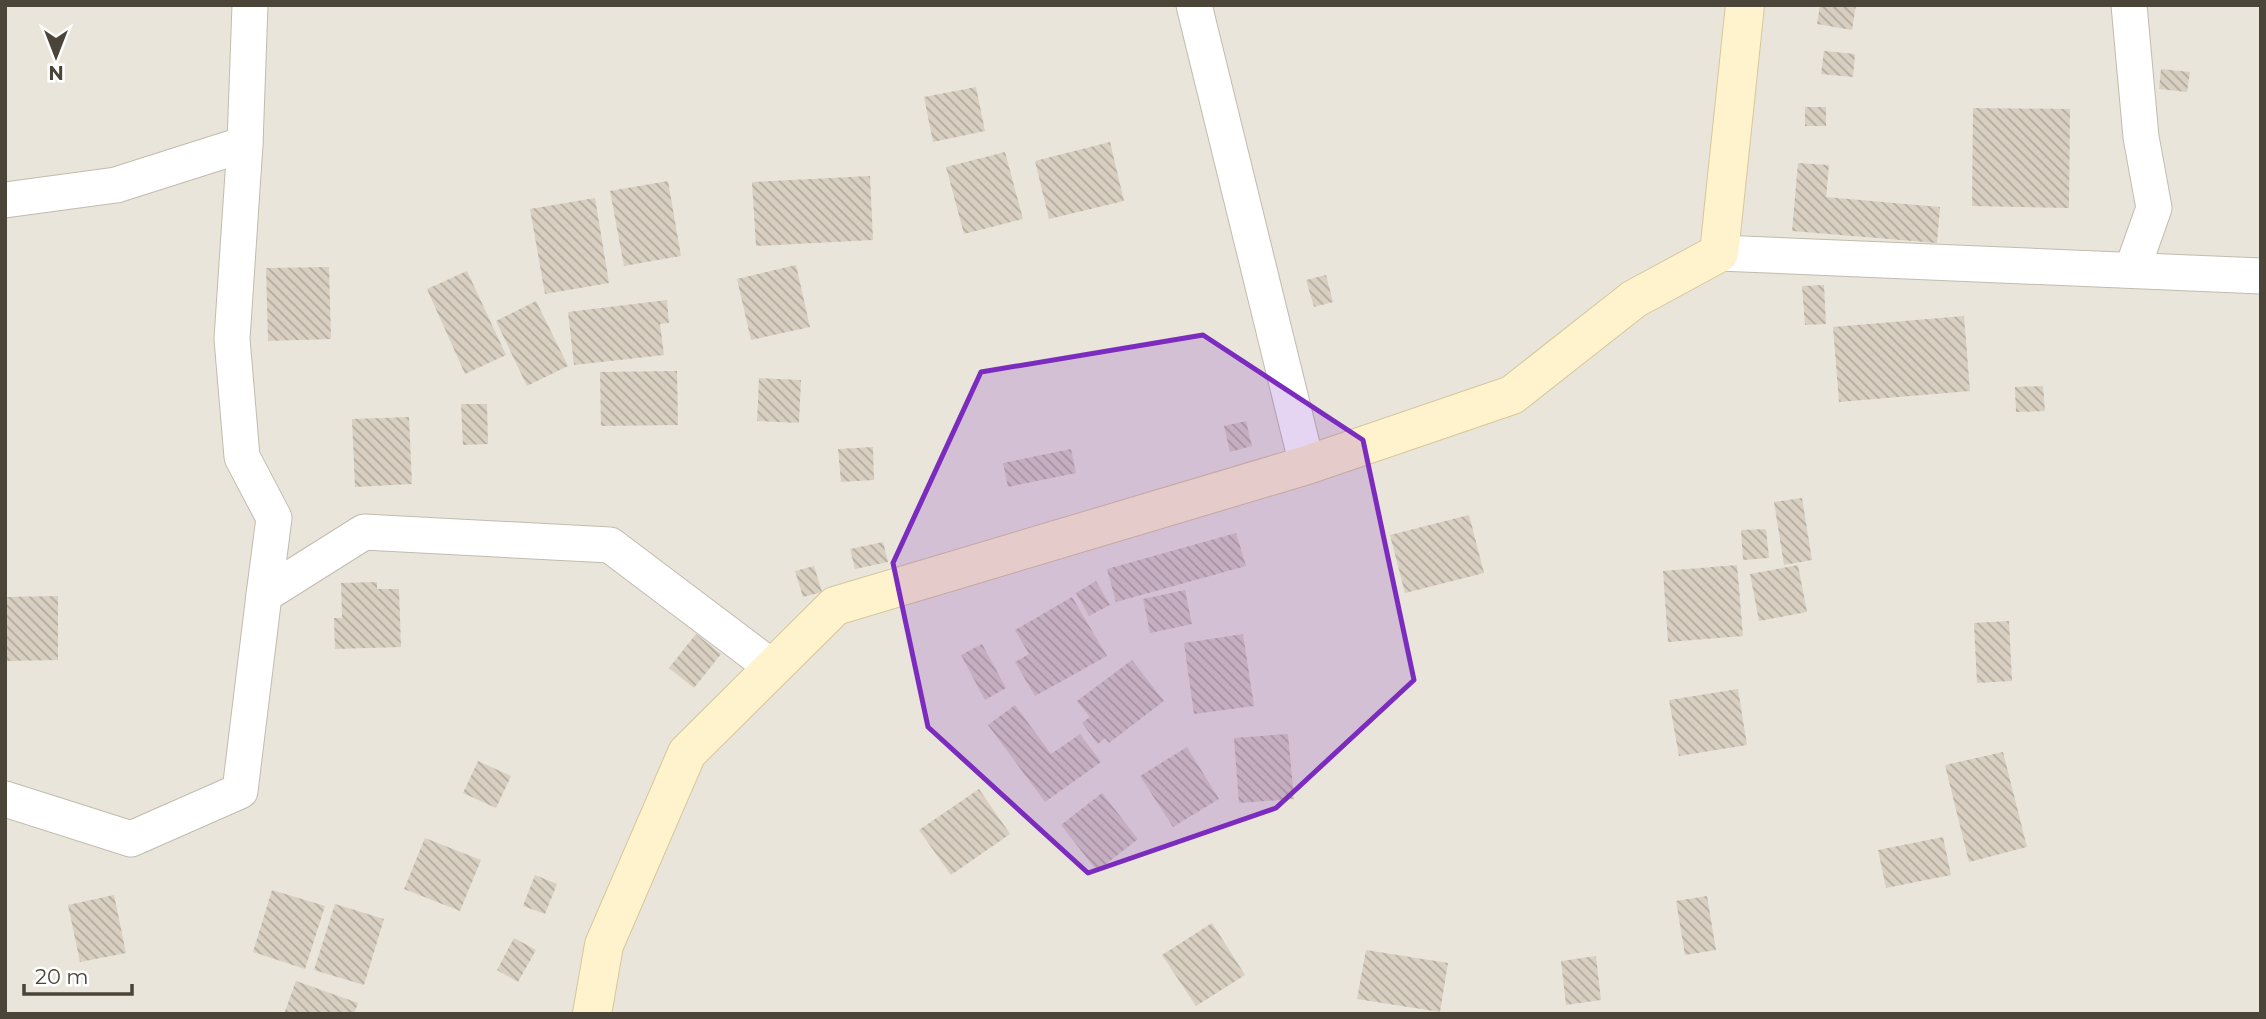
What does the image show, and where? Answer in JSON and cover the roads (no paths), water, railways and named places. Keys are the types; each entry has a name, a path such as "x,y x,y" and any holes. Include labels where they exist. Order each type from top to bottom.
{"street":[{"path":"5,799 131,839 240,791 274,518 242,457 232,339 245,144 250,5"},
{"path":"1194,5 1307,465"},
{"path":"1719,253 1745,5"},
{"path":"2129,5 2141,137 2154,208 2132,270"},
{"path":"5,200 116,185 245,144"},
{"path":"592,1014 604,945 687,753 835,606 1307,465 1512,395 1634,299 1719,253 2261,276"},
{"path":"264,595 364,532 610,545 773,668"}]}
